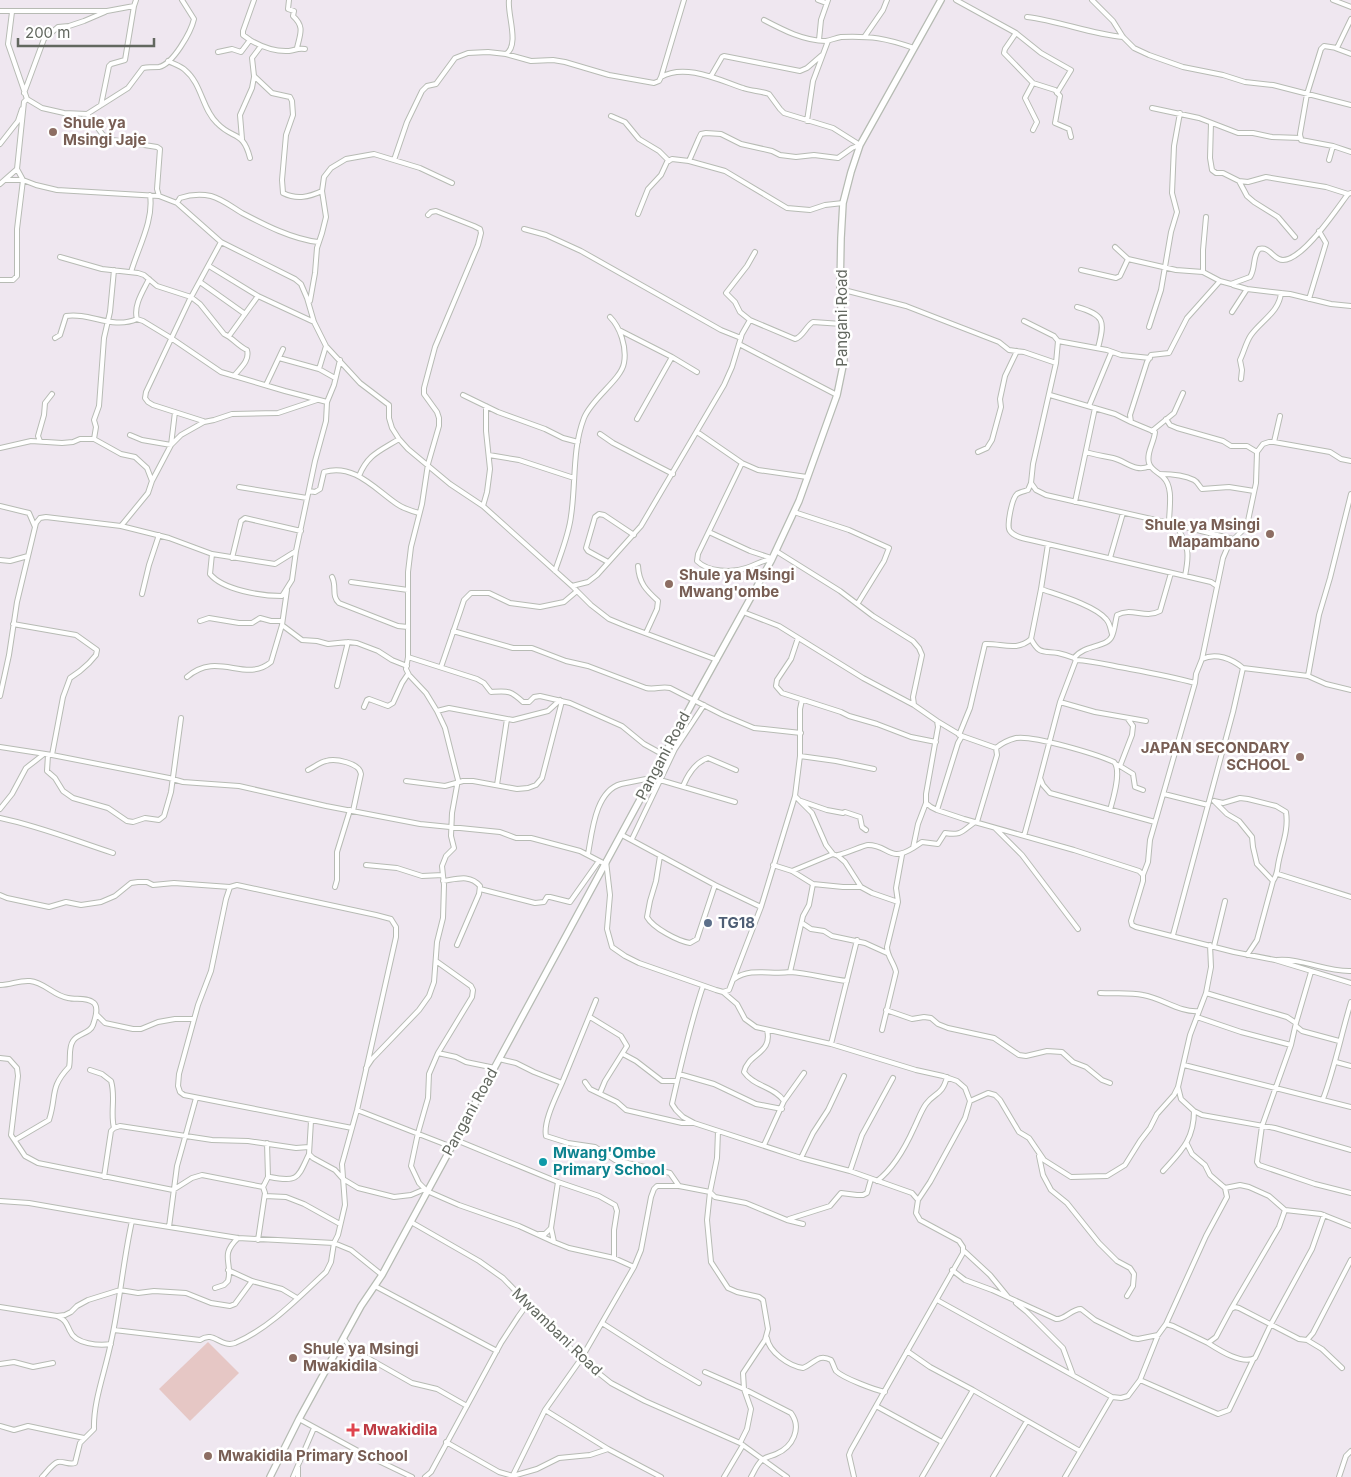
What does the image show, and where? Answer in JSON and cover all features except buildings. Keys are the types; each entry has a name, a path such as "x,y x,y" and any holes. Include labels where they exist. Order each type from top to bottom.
{"main road":[{"name":"Pangani Road","path":"270,1477 299,1419 362,1306 382,1275 426,1190 495,1068 603,862 622,835 651,778 776,551 794,512 837,395 844,356 840,289 843,203 860,145 941,0"}],"street":[{"path":"101,106 109,66 125,60 136,0"},
{"path":"25,101 42,108 64,113 87,114 101,106 128,88 144,68 161,66 168,61 185,41 192,28 194,19 182,0"},
{"path":"254,0 243,31 244,35 261,46 290,51 297,48 305,49"},
{"path":"289,0 288,9 294,10 293,16 300,23 301,28 297,48"},
{"path":"506,54 512,45 510,0"},
{"path":"661,77 684,0"},
{"path":"818,0 827,2 821,20 818,40"},
{"path":"866,36 883,10 887,0"},
{"path":"956,0 1016,33 1042,53 1071,70 1058,92"},
{"path":"1092,0 1113,21 1123,37 1134,48 1183,67 1223,75 1245,82 1273,85 1351,105"},
{"path":"1333,0 1351,8"},
{"path":"24,93 44,39 58,27 69,26 107,12 134,6"},
{"path":"0,11 107,12"},
{"path":"0,280 13,280 17,276 17,230 22,180 17,169 25,101 8,44 12,12"},
{"path":"1027,17 1050,20 1102,35 1123,37"},
{"path":"1335,48 1338,46 1351,19"},
{"path":"764,20 791,34 818,40 828,41 838,37 866,36 891,40 914,48"},
{"path":"1016,33 1004,53 1033,83 1058,92 1060,101 1055,123 1069,129 1071,137"},
{"path":"218,52 232,48 241,52 250,40"},
{"path":"808,121 813,81 828,41"},
{"path":"242,139 240,115 252,88 254,76 252,58 261,46"},
{"path":"1300,138 1306,94 1321,49 1324,46 1351,54"},
{"path":"394,160 407,122 422,91 428,86 436,84 455,58 468,53 488,52 506,54 531,61 553,60 565,62 609,75 654,83 659,81 668,72 678,71 712,76 745,89 767,93 772,96 784,113 794,114 808,121 833,128 860,145"},
{"path":"712,76 724,56 800,71 807,68 822,55"},
{"path":"168,61 186,70 200,91 207,112 216,123 242,139 250,158"},
{"path":"254,76 272,93 290,97 292,101 292,120 286,135 282,180 283,194 302,198 322,190"},
{"path":"1033,83 1026,98 1037,122 1033,130"},
{"path":"0,144 18,121 25,101"},
{"path":"1152,108 1212,122 1238,133 1300,138 1304,141 1333,146 1351,152"},
{"path":"1149,327 1161,290 1171,232 1177,212 1172,193 1172,184 1174,146 1180,113"},
{"path":"87,114 103,136 127,144 157,147 160,149 157,189 159,196"},
{"path":"612,116 626,122 639,139 659,151 669,161"},
{"path":"1212,122 1210,158 1212,170 1216,173 1223,173 1239,181 1248,182 1266,177 1326,187 1350,194 1293,258 1279,259 1269,251 1262,248 1259,249 1255,253 1254,270 1250,277 1231,284"},
{"path":"689,161 699,138 702,134 706,133 721,134 741,144 772,151 780,155 796,157 814,155 838,158 860,145"},
{"path":"1330,160 1333,146"},
{"path":"309,303 316,273 318,242 326,217 322,190 324,177 331,168 339,162 366,154 374,154 435,174 452,183"},
{"path":"638,214 648,188 661,175 669,161 678,159 725,171 787,208 810,210 825,205 843,203"},
{"path":"0,184 17,169"},
{"path":"5,180 22,180 57,190 159,196 178,203 221,242 295,279 301,284 314,322 326,346 360,383 389,405 389,418 392,428 408,449 450,484 483,506 591,605 609,619 716,660"},
{"path":"1239,181 1247,196 1278,217 1295,237"},
{"path":"131,272 149,216 150,195"},
{"path":"178,203 180,198 183,197 211,196 270,227 299,239 318,242"},
{"path":"366,1068 372,1059 419,1010 429,996 434,982 437,942 443,918 444,880 442,866 444,860 454,848 451,828 458,780 444,728 437,711 426,692 408,674 408,572 411,547 439,418 438,412 424,394 424,388 435,347 478,245 481,233 480,229 474,226 436,212 432,212 428,216"},
{"path":"1204,272 1203,250 1206,217"},
{"path":"524,230 546,235 581,251 721,330 740,338"},
{"path":"1309,298 1326,244 1319,231"},
{"path":"204,422 153,406 145,398 171,338 221,242"},
{"path":"1115,247 1128,259 1165,268 1204,272 1220,281 1247,289 1281,293 1331,304 1351,306"},
{"path":"755,252 747,266 726,293 735,302 740,312 750,320 795,339 799,338 809,324 813,322 842,324"},
{"path":"60,258 83,265 144,274 157,286 191,297 200,304 222,331 248,352 246,361 234,376"},
{"path":"1081,270 1116,278 1120,276 1128,259"},
{"path":"209,266 258,296 314,322"},
{"path":"94,439 96,427 94,420 100,400 104,338 113,288 114,270"},
{"path":"137,319 140,296 149,279"},
{"path":"1131,422 1130,415 1150,358 1154,354 1170,353 1187,318 1220,281"},
{"path":"200,282 245,314"},
{"path":"840,289 906,306 999,342 1009,350 1056,363"},
{"path":"1232,312 1247,289"},
{"path":"1241,379 1240,360 1245,353 1250,337 1257,327 1277,308 1280,303 1281,293"},
{"path":"229,336 258,296"},
{"path":"1077,307 1096,314 1103,327 1098,348"},
{"path":"55,338 60,335 66,316 84,316 108,322 128,323 137,319 171,338 221,372 327,402"},
{"path":"555,571 571,517 578,442 584,418 589,408 621,372 624,363 619,330 616,323 610,317"},
{"path":"572,586 588,582 597,575 634,535 673,474 724,385 732,367 744,328 750,320"},
{"path":"1024,321 1054,336 1058,340 1107,350 1121,356 1150,358"},
{"path":"619,330 697,372"},
{"path":"1058,340 1050,395 1033,464 1031,483 1028,490 1016,494 1013,499 1008,527 1010,532 1048,544 1211,582 1217,586"},
{"path":"739,344 837,395"},
{"path":"319,369 326,346"},
{"path":"266,385 283,349"},
{"path":"978,452 987,448 992,440 1001,407 1000,399 1005,376 1016,351"},
{"path":"1089,406 1111,352"},
{"path":"637,419 672,357"},
{"path":"279,358 319,369 335,378"},
{"path":"212,554 210,574 214,579 246,592 270,596 282,596 287,590 292,580 307,498 326,421 327,402 340,360"},
{"path":"1152,430 1174,413 1183,393"},
{"path":"40,441 38,436 44,415 44,403 52,394"},
{"path":"463,395 563,438 578,442"},
{"path":"1050,395 1115,414 1154,432 1149,451 1149,462 1150,466 1160,474 1169,486 1169,523"},
{"path":"121,526 148,493 152,480 171,445 181,435 204,422 232,414 278,413 317,400"},
{"path":"483,506 490,469 486,406"},
{"path":"1075,502 1095,408"},
{"path":"171,445 175,412"},
{"path":"1274,442 1280,416"},
{"path":"1166,418 1170,425 1178,428 1223,441 1231,446 1247,446 1257,452"},
{"path":"697,432 742,463 758,470 807,477"},
{"path":"600,434 613,443 673,474"},
{"path":"130,436 171,445"},
{"path":"0,448 40,441 57,443 72,442 80,439 94,439 121,454 136,457 147,468 152,480"},
{"path":"359,476 364,464 370,457 399,439"},
{"path":"1351,461 1341,459 1330,452 1274,442 1263,444 1257,452 1256,483 1252,509 1244,529 1228,544 1222,558 1202,659 1196,674 1150,840 1148,862 1131,921 1132,925 1136,927 1247,955 1275,960 1351,983"},
{"path":"1086,452 1102,457 1114,458 1128,466 1146,468 1150,466"},
{"path":"489,454 519,460 574,478"},
{"path":"742,463 708,532 698,554 697,561 702,566 710,569 734,570 747,568 765,559 772,558"},
{"path":"309,491 315,492 320,489 322,475 326,471 349,473 359,476 399,506 419,513"},
{"path":"1160,474 1192,479 1202,489 1229,487 1254,491"},
{"path":"1031,483 1036,490 1046,495 1234,539"},
{"path":"239,486 307,498"},
{"path":"1308,676 1319,615 1351,494"},
{"path":"0,506 29,513 35,527"},
{"path":"1347,511 1351,506"},
{"path":"794,512 849,530 889,548 884,561 858,603"},
{"path":"1110,558 1124,512"},
{"path":"608,562 586,548 595,517 599,514 604,515 634,535"},
{"path":"0,696 17,602 35,527 40,518 46,517 121,526 196,546 212,554 275,564 296,551"},
{"path":"232,558 241,520 245,518 301,531"},
{"path":"1177,526 1188,551 1186,576"},
{"path":"708,532 750,551 772,558"},
{"path":"142,594 159,536"},
{"path":"937,810 970,708 984,644 1019,647 1030,639 1048,544"},
{"path":"776,551 858,603 873,616 913,641 919,648 922,656 913,697 914,706"},
{"path":"0,560 28,556"},
{"path":"638,566 640,582 644,589 658,601 657,609 646,633"},
{"path":"1024,836 1051,742 1060,702 1075,659 1082,650 1105,643 1112,636 1117,615 1122,612 1150,615 1160,611 1171,573"},
{"path":"332,577 335,582 334,596 339,604 398,626 408,627"},
{"path":"351,582 408,590"},
{"path":"1041,589 1079,602 1100,614 1109,623 1112,636"},
{"path":"187,677 201,667 216,665 243,670 259,670 272,662 282,623 287,590"},
{"path":"441,667 464,600 471,593 489,593 510,603 540,607 564,602 577,591"},
{"path":"743,612 779,626 863,678 914,706 960,736 996,748"},
{"path":"200,621 209,618 239,623 252,623 260,618 282,623 302,640 328,644 348,642 366,645 407,666"},
{"path":"13,624 76,635 97,650 96,655 89,663 70,678 48,755 47,771 62,791 73,798 108,808 127,821 133,822 145,818 159,820 164,816 173,779 182,718"},
{"path":"453,631 513,648 532,648 566,661 588,666 646,688 654,690 663,687 670,688 754,728 801,732"},
{"path":"798,638 791,659 777,680 776,686 782,694 841,712 911,737 936,742"},
{"path":"1030,639 1042,652 1057,653 1075,659 1157,673 1195,683"},
{"path":"337,686 348,642"},
{"path":"408,657 478,679 491,692 508,691 523,702 529,702 534,697 540,696 561,700 622,726 644,744 664,755"},
{"path":"1202,659 1207,657 1223,657 1235,661 1243,668 1308,676 1326,684 1351,690"},
{"path":"1173,935 1208,805 1212,800 1243,668"},
{"path":"0,670 5,671"},
{"path":"364,706 369,699 388,706 393,703 408,674"},
{"path":"437,711 449,708 513,720 548,711 561,700"},
{"path":"406,781 445,786 464,781 528,788 536,785 542,778 561,700"},
{"path":"723,992 728,990 734,979 761,907 794,796 800,756 800,710 802,700"},
{"path":"1060,702 1095,712 1146,721"},
{"path":"632,839 675,749 704,705"},
{"path":"1110,810 1118,766 1132,735 1133,726 1128,719"},
{"path":"498,785 507,720"},
{"path":"913,848 918,824 926,803 926,787 936,742 937,721"},
{"path":"996,748 1002,742 1018,738 1051,742 1105,758 1134,774 1136,787 1143,790"},
{"path":"0,747 183,782 239,786 420,824 500,832 516,838 532,838 580,851 603,862 610,895 607,929 612,947 625,956 639,963 723,992 737,1004 748,1022 756,1027 831,1044 916,1070 947,1077 957,1080 965,1088 970,1101 965,1118 918,1200 916,1213 920,1220 959,1241 963,1246 963,1250 990,1276 1009,1298 1028,1312 1063,1348 1072,1375"},
{"path":"792,870 868,845 893,854 902,855 922,842 938,844 945,833 954,835 967,830 976,822 997,755 996,748"},
{"path":"0,809 12,794 26,768 48,755"},
{"path":"800,756 874,768"},
{"path":"683,786 686,778 696,765 708,758 736,770"},
{"path":"308,770 327,760 358,767 361,774 352,811 337,852 337,880 335,888"},
{"path":"588,854 598,807 610,790 620,784 651,778"},
{"path":"1040,778 1050,793 1155,822"},
{"path":"660,780 735,802"},
{"path":"1164,794 1208,805"},
{"path":"794,796 812,813 826,844 835,855 845,862 861,887 898,902"},
{"path":"1212,800 1223,803 1240,798 1248,799 1276,806 1286,812 1287,828 1277,867 1278,874 1273,881 1258,940 1247,955"},
{"path":"1212,800 1227,814 1239,821 1252,836 1257,864 1273,881"},
{"path":"798,801 856,815 860,817 862,827 866,830"},
{"path":"926,803 937,810 1139,871 1143,875"},
{"path":"0,818 35,826 114,853"},
{"path":"994,827 1022,855 1078,929"},
{"path":"622,835 715,885 761,907"},
{"path":"887,953 888,938 898,902 896,888 902,855"},
{"path":"660,856 647,917 654,925 675,938 690,943 697,940 715,885"},
{"path":"480,888 535,903 544,902 550,897 570,902 603,862"},
{"path":"366,865 396,868 422,876 443,875"},
{"path":"774,865 792,870 813,884 843,888 861,887"},
{"path":"1278,874 1351,897"},
{"path":"444,880 464,878 477,882 480,888 472,913 457,945"},
{"path":"0,895 49,907 66,902 81,905 101,902 115,896 131,883 138,882 147,882 154,885 174,883 230,887 237,885 391,919 396,927 396,937 357,1110 342,1164 345,1205 334,1243 331,1262 326,1272 261,1329 235,1343 228,1344 205,1336 200,1340 114,1330"},
{"path":"790,972 802,916 809,905 813,884"},
{"path":"230,887 211,971 184,1052 178,1086 180,1092 196,1098 352,1128"},
{"path":"970,1101 988,1093 995,1095 1019,1132 1028,1138 1044,1160 1071,1177 1107,1176 1125,1165 1178,1087 1190,1035 1206,993 1211,967 1212,946 1225,901"},
{"path":"802,923 811,929 824,931 832,936 857,940 887,953 894,964 896,972 882,1030"},
{"path":"831,1044 857,940"},
{"path":"1275,960 1290,959 1341,971 1351,971"},
{"path":"436,961 471,986 473,990 472,997 438,1052 429,1074 428,1098 411,1166 419,1183 426,1190 569,1248 614,1258 634,1267"},
{"path":"734,979 750,972 804,972 847,982"},
{"path":"1311,972 1291,1045 1262,1126 1257,1162 1259,1165 1315,1184 1351,1193"},
{"path":"0,984 10,985 22,980 33,981 60,996 69,999 89,1000 96,1006 92,1027 73,1041 70,1049 69,1067 59,1077 56,1084 49,1120 15,1140"},
{"path":"703,986 692,1020 672,1104 683,1117 718,1132 850,1171 912,1194 918,1200"},
{"path":"1100,993 1144,995 1192,1012 1200,1010"},
{"path":"1206,993 1287,1017 1302,1031 1339,1041"},
{"path":"596,1000 549,1115 545,1134 568,1143 595,1147 615,1160 670,1173 679,1186"},
{"path":"1323,1099 1336,1062 1339,1041 1351,1002"},
{"path":"886,1010 912,1019 931,1018 938,1024 948,1028 994,1038 1020,1055 1026,1056 1047,1051 1062,1052 1070,1060 1086,1067 1110,1084"},
{"path":"96,1014 105,1023 133,1029 141,1029 158,1022 175,1019 194,1019"},
{"path":"590,1017 621,1036 627,1046 605,1081 600,1093"},
{"path":"1197,1017 1241,1032 1291,1045"},
{"path":"767,1030 765,1048 749,1062 744,1072 749,1078 774,1092 784,1101"},
{"path":"438,1052 466,1062 495,1068"},
{"path":"623,1054 636,1061 662,1081 677,1081"},
{"path":"0,1058 9,1059 17,1068 18,1076 10,1128 11,1135 26,1156 38,1163 173,1190 192,1178 202,1175 263,1186"},
{"path":"499,1059 516,1062 534,1072 562,1083"},
{"path":"1336,1062 1351,1066"},
{"path":"1184,1065 1351,1107"},
{"path":"90,1070 102,1074 111,1082 114,1101 112,1111 114,1128"},
{"path":"764,1145 784,1101 804,1073"},
{"path":"678,1074 714,1084 756,1104 782,1109"},
{"path":"801,1158 828,1110 844,1076"},
{"path":"876,1181 886,1174 893,1165 905,1146 926,1104 942,1090 947,1077"},
{"path":"850,1171 862,1135 893,1078"},
{"path":"585,1082 590,1090 600,1093 626,1110 682,1123 694,1123"},
{"path":"1178,1087 1182,1099 1194,1111 1202,1115 1275,1128 1351,1150"},
{"path":"169,1227 177,1166 196,1098"},
{"path":"357,1110 452,1147"},
{"path":"1163,1171 1187,1144 1194,1122 1194,1111"},
{"path":"268,1177 293,1179 298,1177 309,1154 311,1121"},
{"path":"104,1177 111,1131 120,1126 212,1140 248,1141 296,1148 309,1147"},
{"path":"718,1132 717,1158 707,1220 711,1262 728,1288 759,1297 763,1300 770,1346 789,1363 802,1368 818,1358 826,1357 831,1360 835,1369 847,1378 872,1389 885,1392"},
{"path":"456,1140 558,1182 599,1196 615,1205 617,1211 614,1230 614,1258"},
{"path":"258,1240 265,1196 263,1186 268,1177 267,1143"},
{"path":"937,1300 1112,1397 1121,1398 1128,1396 1140,1380 1158,1335 1166,1324 1206,1236 1227,1197 1225,1188 1210,1175 1205,1165 1192,1154 1187,1144"},
{"path":"309,1154 335,1170 343,1179 358,1188 394,1197 411,1195 426,1190"},
{"path":"1039,1154 1043,1175 1051,1190 1067,1203 1099,1243 1117,1260 1130,1268 1134,1274 1133,1286 1127,1296"},
{"path":"786,1220 830,1206 841,1194 863,1195 867,1193 871,1179"},
{"path":"554,1242 551,1228 558,1182"},
{"path":"1225,1188 1240,1185 1260,1190 1274,1199 1285,1210 1309,1211 1351,1226"},
{"path":"512,1476 545,1410 581,1359 634,1267 641,1250 654,1190 657,1186 679,1186 710,1192 716,1197 746,1202 786,1220 803,1224"},
{"path":"265,1196 286,1197 304,1204 340,1224"},
{"path":"0,1201 29,1203 238,1238 334,1243 351,1250 382,1275"},
{"path":"1208,1343 1216,1337 1279,1227 1285,1210"},
{"path":"1140,1380 1218,1414 1229,1410 1244,1376 1312,1249 1324,1215"},
{"path":"42,1477 55,1463 75,1463 80,1443 94,1429 94,1419 102,1379 114,1330 132,1221"},
{"name":"Mwambani Road","path":"411,1222 479,1261 503,1278 581,1359 611,1383 741,1444 787,1477"},
{"path":"537,1234 545,1234 551,1228"},
{"path":"215,1288 228,1281 228,1250 230,1245 238,1238"},
{"path":"854,1477 849,1454 850,1450 937,1300 963,1250"},
{"path":"1307,1340 1313,1333 1351,1260"},
{"path":"228,1270 252,1281 282,1288 298,1298"},
{"path":"952,1270 965,1280 1058,1320 1077,1309 1081,1309 1095,1320 1132,1338 1138,1339 1158,1335"},
{"path":"0,1307 58,1316 71,1312 88,1300 120,1290 138,1293 154,1291 186,1293 211,1303 230,1306 235,1304 252,1281"},
{"path":"375,1286 496,1351"},
{"path":"425,1477 431,1472 496,1351 528,1304"},
{"path":"1231,1310 1235,1307 1239,1308 1299,1339 1307,1340 1322,1349 1342,1368"},
{"path":"58,1316 64,1319 74,1336 81,1340 101,1346 111,1344"},
{"path":"602,1323 699,1383"},
{"path":"1166,1324 1208,1343 1222,1352 1246,1361 1255,1358"},
{"path":"724,1477 741,1444 751,1409 742,1378 744,1370 767,1336"},
{"path":"344,1339 352,1349 412,1383 437,1389 467,1406"},
{"path":"907,1351 930,1367 1080,1451"},
{"path":"0,1364 14,1362 33,1368 53,1363"},
{"path":"706,1372 791,1413 796,1419 797,1429 790,1444 778,1454 762,1459 751,1477"},
{"path":"922,1477 973,1390"},
{"path":"1065,1477 1112,1397"},
{"path":"876,1406 942,1442"},
{"path":"545,1410 608,1449 661,1477"},
{"path":"299,1419 412,1477"},
{"path":"993,1477 1027,1421"},
{"path":"0,1426 14,1430 28,1426 84,1438"},
{"path":"293,1477 314,1428"},
{"path":"446,1442 499,1472 512,1476 537,1469 559,1458 590,1455 608,1449"},
{"path":"1339,1477 1346,1456 1351,1451"},
{"path":"298,1465 298,1477"}],"shaded area":[{"path":"208,1342 239,1373 190,1421 159,1389"}],"place":[{"name":"Shule ya Msingi Jaje","path":"53,132"},
{"name":"Shule ya Msingi Mapambano","path":"1270,534"},
{"name":"Shule ya Msingi Mwang'ombe","path":"669,584"},
{"name":"JAPAN SECONDARY SCHOOL","path":"1300,757"},
{"name":"TG18","path":"708,923"},
{"name":"Mwang'Ombe Primary School","path":"543,1162"},
{"name":"Shule ya Msingi Mwakidila","path":"293,1358"},
{"name":"Mwakidila","path":"353,1430"},
{"name":"Mwakidila Primary School","path":"208,1456"}]}
